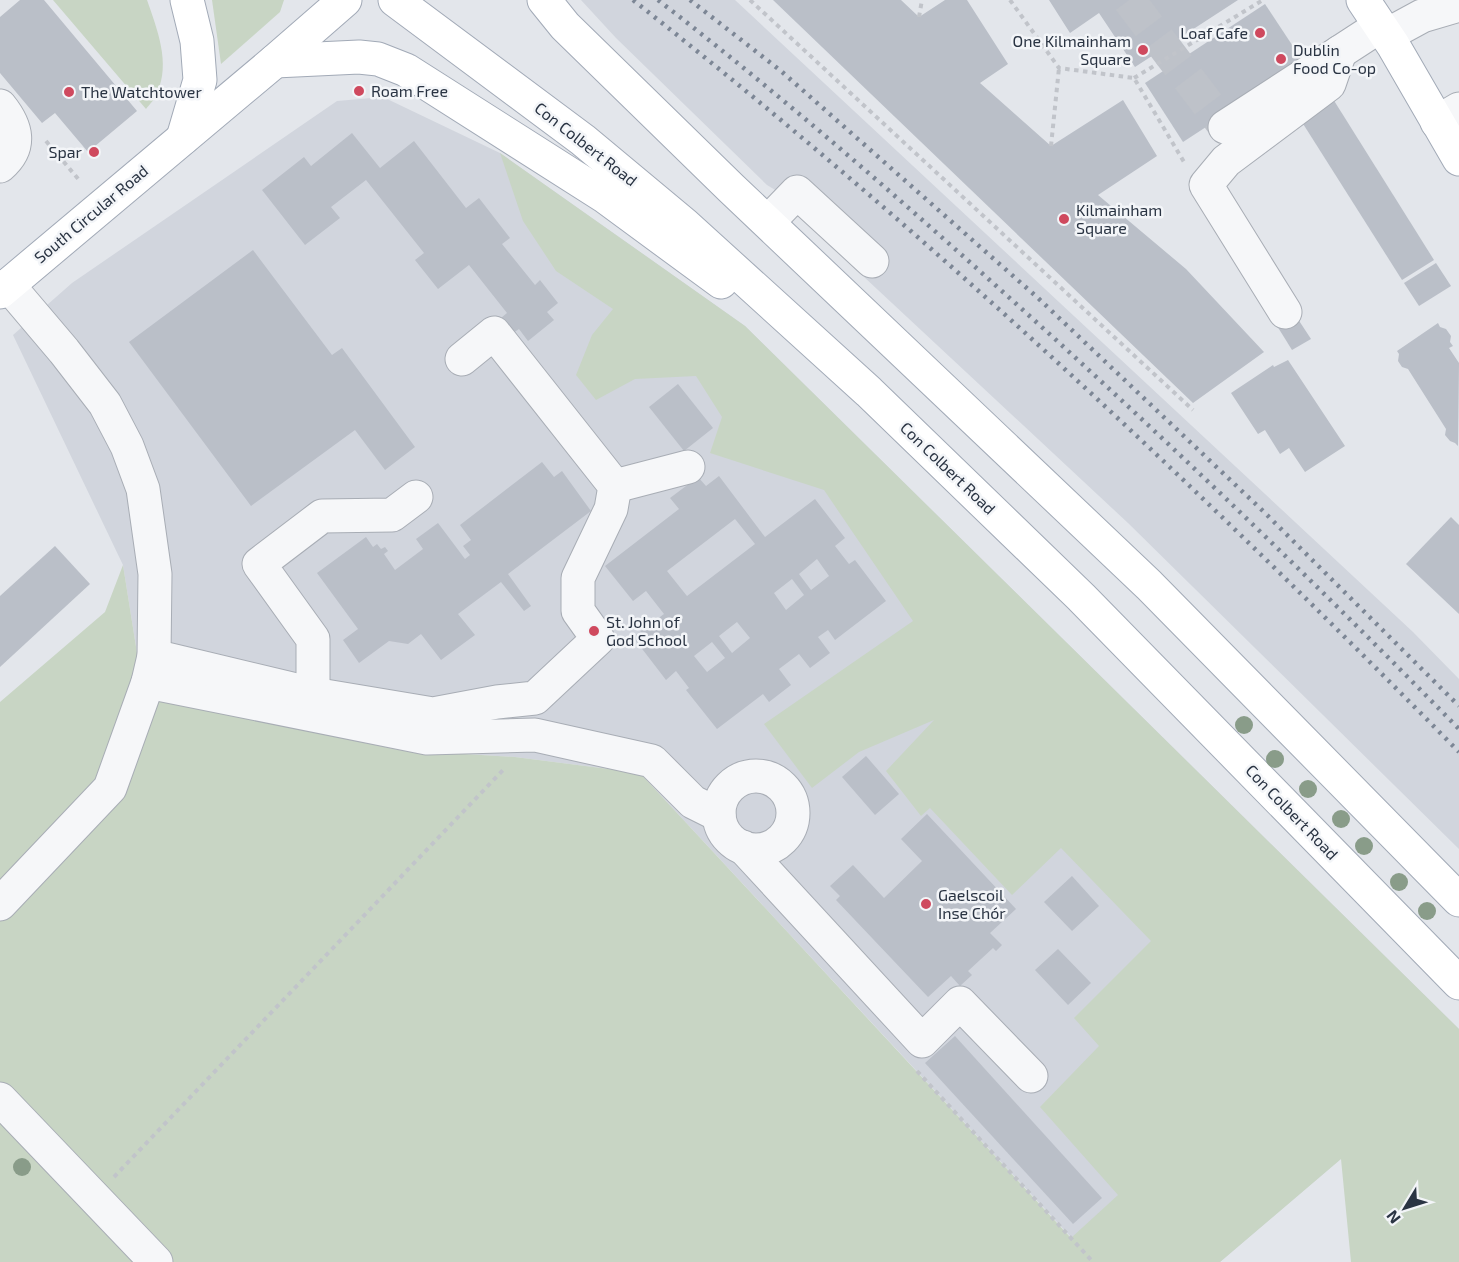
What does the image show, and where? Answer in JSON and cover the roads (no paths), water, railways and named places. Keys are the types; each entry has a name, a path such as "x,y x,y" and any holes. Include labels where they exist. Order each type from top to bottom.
{"main road":[{"path":"183,138 200,80 197,41 188,0"},
{"name":"South Circular Road","path":"4,288 345,0"},
{"name":"Con Colbert Road","path":"395,0 583,140 685,225 869,392 1088,604 1459,982"},
{"path":"544,0 565,26 1149,585 1459,900"},
{"path":"1377,20 1448,115 1459,159"},
{"path":"275,61 359,57 378,60 406,70 604,196 869,392"}],"street":[{"path":"1225,127 1340,52 1377,20 1422,16 1459,5"},
{"path":"1285,312 1206,185 1226,161 1329,84 1340,52"},
{"path":"0,166 9,159 16,137 7,117"},
{"path":"768,222 797,192 872,261"},
{"path":"0,904 110,788 151,669 155,574 143,489 127,446 105,404 64,351 4,288"},
{"path":"151,669 433,714 497,702 536,698 598,639 578,610 578,578 611,509 615,486 494,333 462,359"},
{"path":"615,486 688,467"},
{"path":"313,694 313,639 259,564 322,516 392,515 416,497"},
{"path":"151,669 427,738 535,735 652,761 693,802 719,814"},
{"path":"766,777 777,782 791,801 793,812 791,825 785,836 775,845 750,850 743,847 728,838 722,827 719,814 720,803 725,792 743,778 766,777"},
{"path":"743,847 922,1041 960,1003 1031,1076"},
{"path":"0,1099 156,1262"}],"tunnel":[{"path":"1129,0 1225,127"}],"railway":[{"path":"633,0 849,178 1058,363 1261,555 1459,752"},
{"path":"658,0 833,143 1062,345 1235,507 1459,729"},
{"path":"690,0 781,71 1038,298 1263,511 1459,706"}],"place":[{"name":"Loaf Cafe","path":"1260,33"},
{"name":"One Kilmainham Square","path":"1143,50"},
{"name":"Dublin Food Co-op","path":"1281,59"},
{"name":"Roam Free","path":"359,91"},
{"name":"The Watchtower","path":"69,92"},
{"name":"Spar","path":"94,152"},
{"name":"Kilmainham Square","path":"1064,219"},
{"name":"St. John of God School","path":"594,631"},
{"name":"Gaelscoil Inse Chór","path":"926,904"}]}
